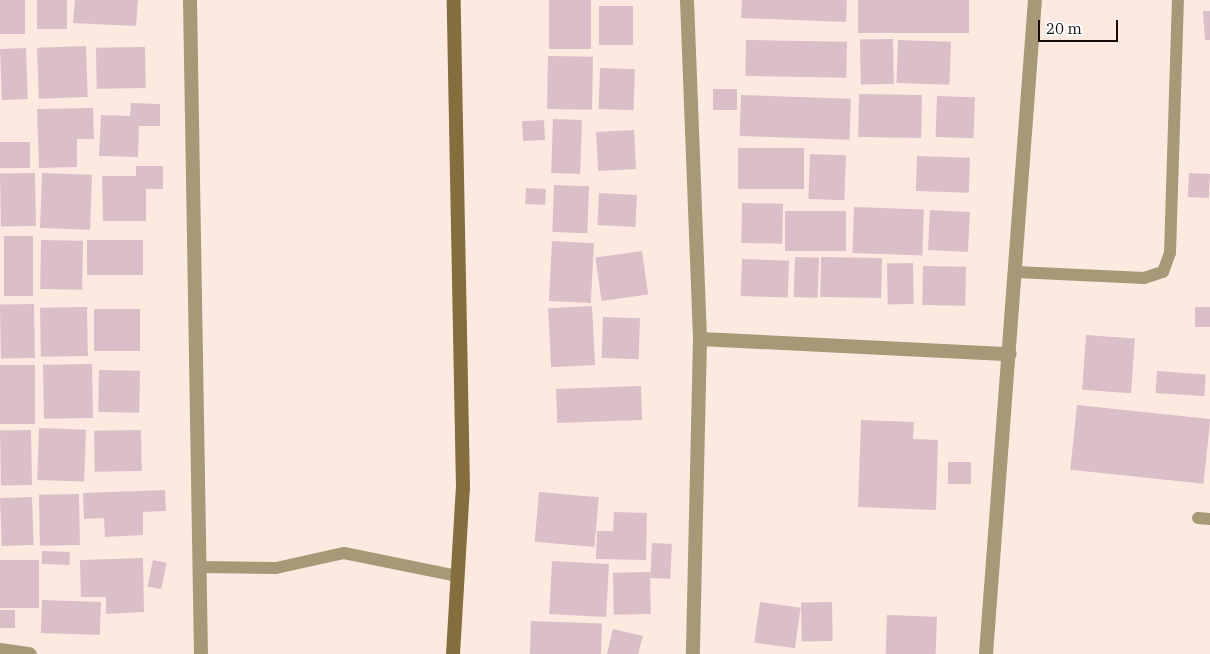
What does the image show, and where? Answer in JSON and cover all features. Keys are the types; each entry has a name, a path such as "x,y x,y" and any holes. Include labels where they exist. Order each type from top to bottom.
{"main road":[{"path":"452,654 463,488 454,0"}],"street":[{"path":"190,0 202,654"},
{"path":"687,0 700,339 692,654"},
{"path":"986,654 1010,354 1035,0"},
{"path":"700,339 1010,354"},
{"path":"0,650 30,654"}],"lane":[{"path":"1016,272 1144,278 1163,272 1170,253 1178,0"},
{"path":"199,567 276,568 351,554 457,576"}],"building":[{"path":"0,0 25,0 25,34 0,34"},
{"path":"37,0 67,0 67,29 37,29"},
{"path":"75,0 138,0 136,26 73,23"},
{"path":"549,0 591,0 591,49 549,49"},
{"path":"742,0 847,0 846,22 741,18"},
{"path":"858,0 969,0 969,33 858,33"},
{"path":"599,6 633,6 633,45 599,45"},
{"path":"1203,11 1210,11 1210,40 1205,40"},
{"path":"893,39 894,84 861,85 860,40"},
{"path":"746,40 847,42 846,78 745,76"},
{"path":"898,40 951,42 949,85 896,83"},
{"path":"86,46 88,97 39,99 37,48"},
{"path":"145,47 146,88 97,89 96,48"},
{"path":"26,48 28,99 2,100 0,49"},
{"path":"548,56 593,57 592,110 547,109"},
{"path":"600,68 635,69 634,110 599,109"},
{"path":"713,89 737,89 737,110 713,110"},
{"path":"859,94 922,95 921,138 858,137"},
{"path":"741,95 851,99 850,140 740,136"},
{"path":"937,96 975,97 974,138 936,137"},
{"path":"131,103 160,104 160,126 139,126 138,157 99,156 101,115 130,116"},
{"path":"93,108 94,139 77,139 77,167 39,168 37,109"},
{"path":"553,119 582,120 580,174 551,173"},
{"path":"544,120 545,140 523,141 522,121"},
{"path":"634,130 636,169 598,171 596,132"},
{"path":"0,142 30,142 30,168 0,168"},
{"path":"738,148 804,148 804,189 738,189"},
{"path":"810,154 846,155 844,200 808,199"},
{"path":"917,156 970,158 969,193 916,191"},
{"path":"136,166 163,166 163,189 146,189 146,221 103,221 102,176 136,176"},
{"path":"35,173 36,226 1,227 0,174"},
{"path":"42,173 92,175 90,230 40,228"},
{"path":"1189,173 1210,174 1209,198 1188,197"},
{"path":"554,185 589,186 587,233 552,232"},
{"path":"526,188 546,189 545,205 525,204"},
{"path":"599,193 637,195 635,227 597,225"},
{"path":"742,203 783,204 782,244 741,243"},
{"path":"854,207 924,209 922,255 852,253"},
{"path":"930,210 970,212 968,252 928,250"},
{"path":"785,211 846,211 846,251 785,251"},
{"path":"4,236 33,236 33,296 4,296"},
{"path":"41,240 83,241 82,290 40,289"},
{"path":"87,240 143,240 143,275 87,275"},
{"path":"552,241 594,243 591,303 549,301"},
{"path":"642,251 648,295 602,301 595,258"},
{"path":"795,257 819,258 818,298 794,297"},
{"path":"821,257 882,258 881,298 820,297"},
{"path":"742,259 789,261 788,298 741,296"},
{"path":"887,263 913,263 914,304 888,304"},
{"path":"923,266 966,267 965,306 922,305"},
{"path":"34,304 35,358 1,359 0,305"},
{"path":"592,306 595,365 551,367 548,308"},
{"path":"87,307 88,356 41,357 40,308"},
{"path":"1195,307 1210,307 1210,327 1195,327"},
{"path":"94,309 140,309 140,351 94,351"},
{"path":"603,317 640,318 639,359 602,358"},
{"path":"1086,335 1135,338 1131,393 1082,390"},
{"path":"92,364 93,418 44,419 43,365"},
{"path":"0,365 35,365 35,424 0,424"},
{"path":"99,370 140,371 139,413 98,412"},
{"path":"1157,371 1206,374 1204,396 1155,393"},
{"path":"641,386 642,420 557,423 556,389"},
{"path":"1077,405 1210,419 1203,484 1070,470"},
{"path":"861,420 914,422 913,439 938,440 936,510 858,507"},
{"path":"39,428 86,430 84,482 37,480"},
{"path":"31,430 32,485 1,486 0,431"},
{"path":"141,430 142,471 95,472 94,431"},
{"path":"948,462 971,462 971,484 948,484"},
{"path":"165,490 166,511 143,512 143,535 105,537 104,518 84,519 83,493"},
{"path":"539,492 599,497 594,547 535,542"},
{"path":"79,494 80,545 40,546 39,495"},
{"path":"32,497 34,545 2,546 0,498"},
{"path":"614,512 647,513 646,560 596,559 597,531 613,531"},
{"path":"652,543 672,544 670,579 650,578"},
{"path":"42,551 70,552 70,565 42,564"},
{"path":"143,558 144,612 106,614 106,597 81,597 80,560"},
{"path":"0,560 39,560 39,608 0,608"},
{"path":"153,560 167,563 161,589 147,586"},
{"path":"552,561 609,564 606,617 549,614"},
{"path":"650,572 651,614 614,615 613,573"},
{"path":"42,600 101,602 100,635 41,633"},
{"path":"760,602 801,608 795,648 754,643"},
{"path":"832,602 833,641 802,642 801,603"},
{"path":"0,610 15,610 15,628 0,628"},
{"path":"887,615 937,617 936,654 886,654"},
{"path":"531,621 602,623 601,654 530,654"},
{"path":"613,629 643,636 638,654 607,654"}]}
